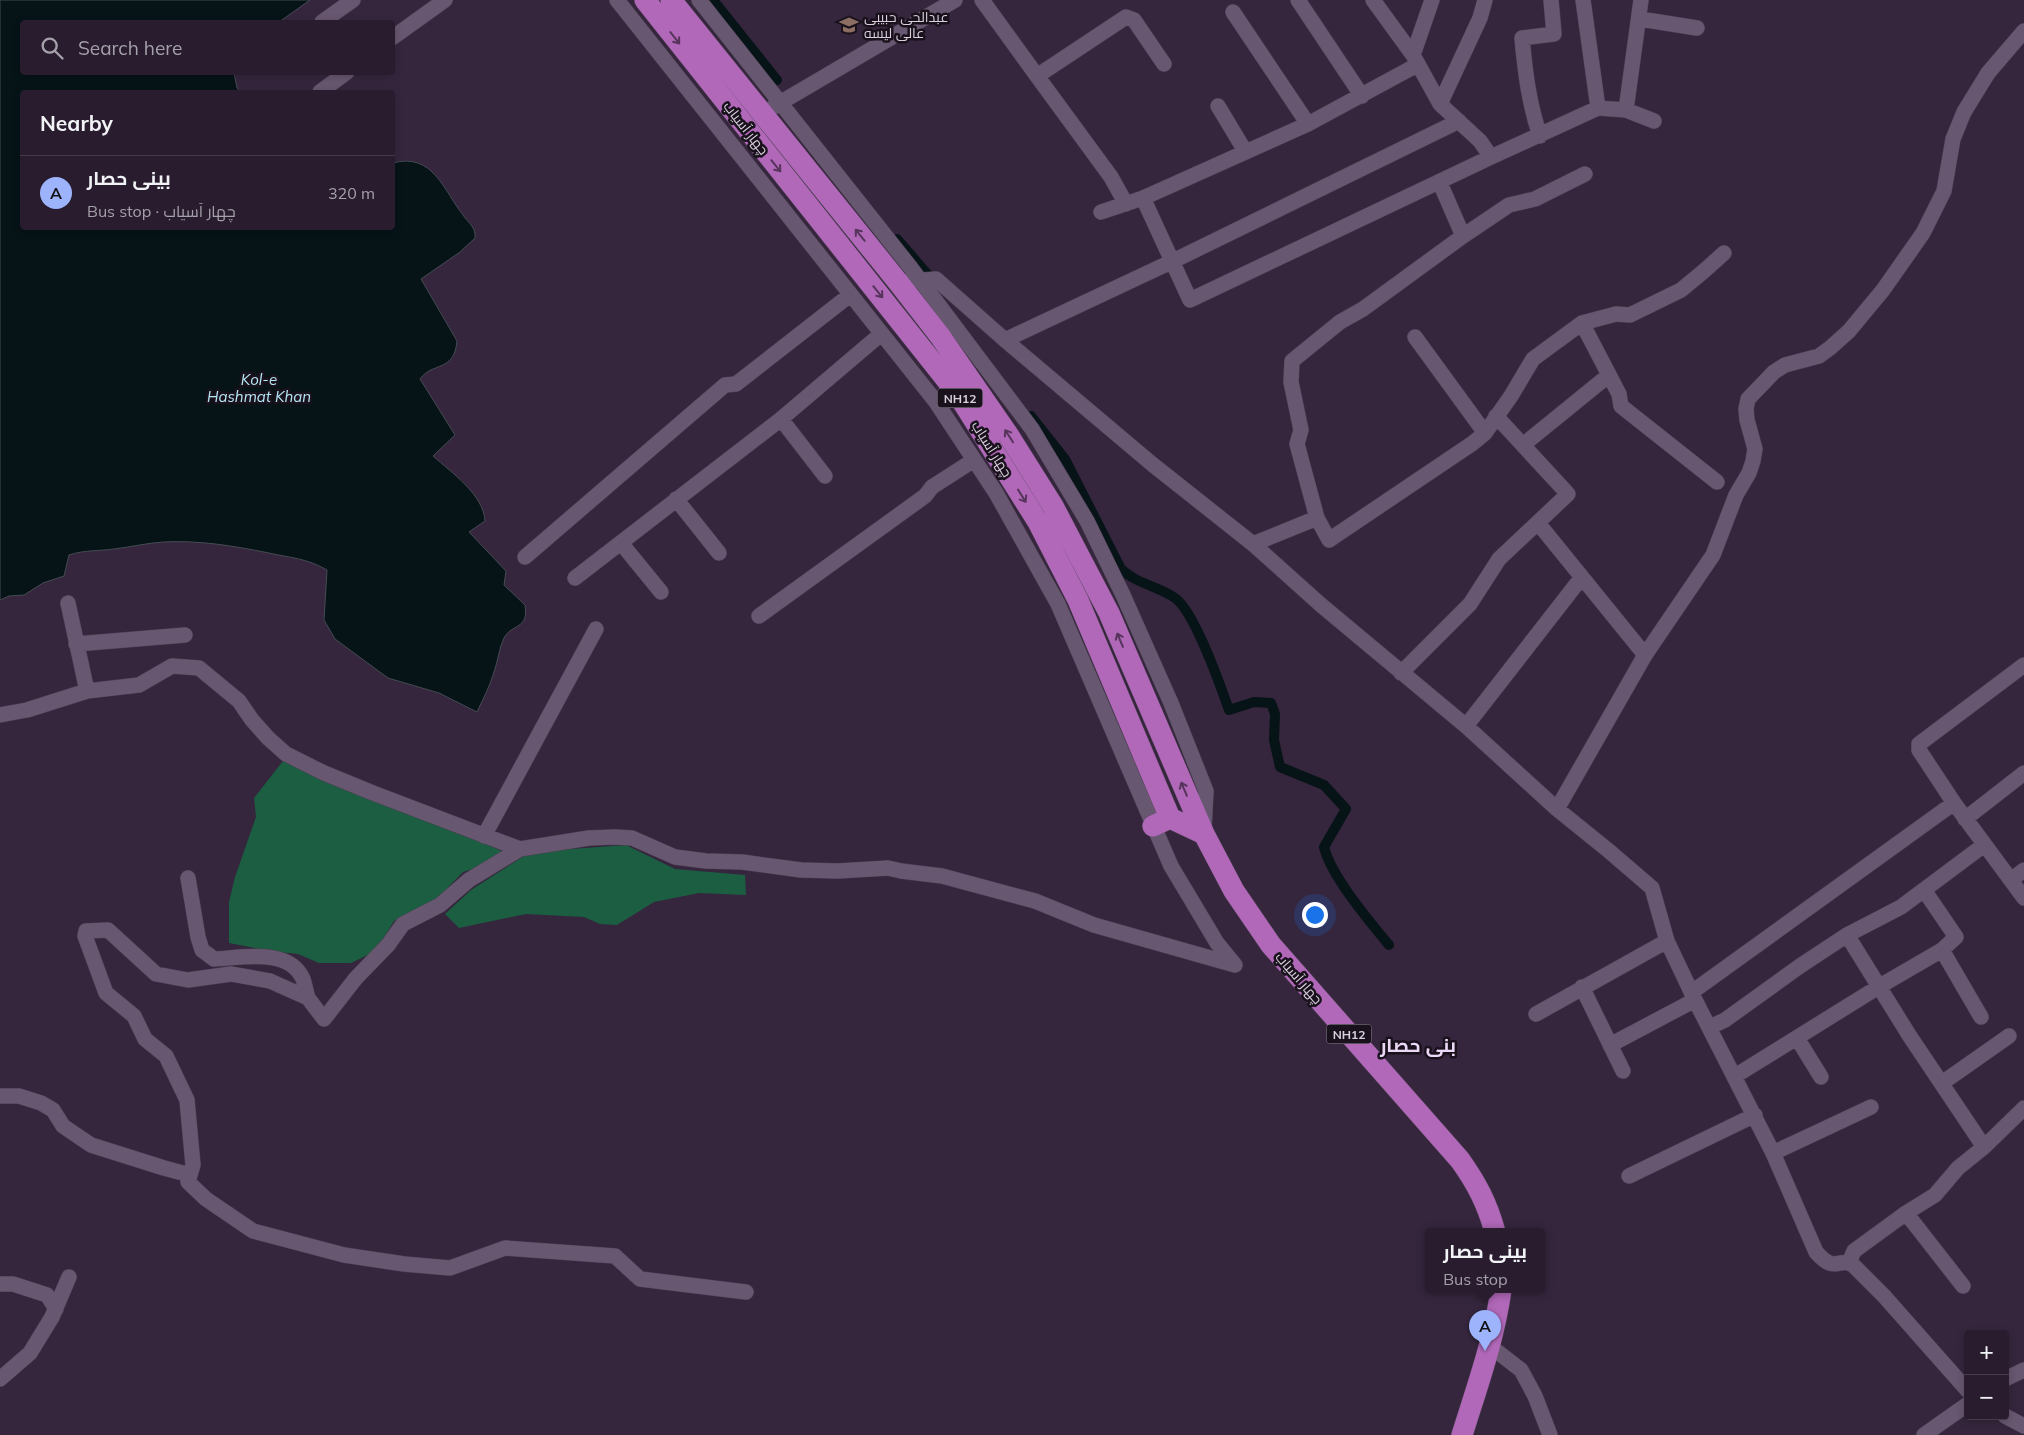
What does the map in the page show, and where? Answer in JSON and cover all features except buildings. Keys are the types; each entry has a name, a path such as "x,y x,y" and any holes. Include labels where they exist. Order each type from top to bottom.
{"highway":[{"name":"چهار آسیاب","path":"645,0 957,393 1038,522 1078,600 1162,822"},
{"name":"چهار آسیاب","path":"671,0 771,108 898,282 940,336 1009,436 1053,506 1108,614 1204,834 1234,891 1271,945 1460,1160 1476,1183 1489,1209 1494,1228"},
{"path":"1162,822 1204,834"},
{"path":"1462,1435 1490,1346 1498,1316 1501,1293"}],"street":[{"path":"325,20 353,0"},
{"path":"395,36 445,0"},
{"path":"188,878 202,950 214,959 248,957 281,959 292,965 302,978 308,998 324,1019 356,978 388,945 403,924 440,905 470,880 520,849 589,838 632,838 675,857 706,862 742,862 801,870 838,871 888,868 942,876 1035,901 1094,925 1235,965 1217,943 1171,866 1162,822 1058,604 996,492 936,402 617,0"},
{"path":"699,0 771,108 920,280 1032,429 1087,521 1123,595 1167,694 1206,791 1204,834"},
{"path":"982,0 1111,177 1126,204"},
{"path":"1298,0 1362,96"},
{"path":"1372,0 1415,60 1440,104 1480,140 1491,157"},
{"path":"1100,212 1143,198 1308,124 1362,96 1415,60 1432,0"},
{"path":"1440,104 1480,18 1485,0"},
{"path":"1540,136 1532,112 1524,66 1522,38 1554,34 1551,0"},
{"path":"1583,0 1598,108"},
{"path":"1626,110 1640,19 1641,0"},
{"path":"771,108 949,2"},
{"path":"1233,12 1308,124"},
{"path":"1037,76 1126,16 1134,20 1164,64"},
{"path":"1640,19 1698,28"},
{"path":"1558,809 1645,655 1713,555 1736,495 1749,473 1755,449 1747,420 1746,409 1748,399 1774,372 1785,365 1819,356 1830,348 1849,331 1883,290 1923,233 1944,191 1953,139 1964,112 1988,73 2024,31"},
{"path":"323,90 343,75"},
{"path":"1218,106 1245,151"},
{"path":"1143,198 1190,300 1598,108 1626,110 1654,121"},
{"path":"1005,340 1173,262 1460,121"},
{"path":"1585,174 1535,199 1509,205 1462,236 1362,309 1340,322 1292,361 1291,382 1301,430 1297,444 1317,518 1329,540 1485,433 1533,359 1582,322 1616,314 1630,315 1681,290 1724,253"},
{"path":"1440,183 1462,236"},
{"path":"898,282 936,279 1152,464 1253,544 1321,605 1466,726 1558,809 1652,888 1667,941 1773,1153 1816,1252 1825,1262 1833,1265 1850,1263"},
{"path":"525,557 725,385 736,384 850,295"},
{"path":"1582,322 1619,394 1621,406 1717,482"},
{"path":"575,578 781,419 881,334"},
{"path":"1415,336 1485,433"},
{"path":"1523,445 1608,375"},
{"path":"1402,673 1470,604 1499,559 1568,494 1496,416"},
{"path":"781,419 825,476"},
{"path":"759,616 925,496 932,487 974,460"},
{"path":"676,500 719,553"},
{"path":"1253,544 1317,518"},
{"path":"1538,522 1645,655"},
{"path":"621,543 661,592"},
{"path":"1466,726 1582,577"},
{"path":"68,603 87,691"},
{"path":"484,836 596,629"},
{"path":"76,644 185,635"},
{"path":"2024,664 1919,744 1919,750 1954,803 2024,898"},
{"path":"0,716 27,710 87,691 139,685 172,666 199,668 239,701 262,732 286,754 324,773 520,849"},
{"path":"1965,819 2024,773"},
{"path":"1610,1045 1694,996 1954,803"},
{"path":"1710,1027 1725,1020 1847,935 1901,907 1984,846"},
{"path":"2011,880 2024,870"},
{"path":"1735,1076 1942,950 1956,936 1924,890"},
{"path":"308,998 270,981 231,974 188,980 156,974 108,930 86,931 86,936 106,993 134,1016 145,1039 166,1056 187,1100 193,1165 188,1182 206,1199 253,1231 344,1255 404,1264 450,1268 505,1248 615,1256 640,1279 746,1292"},
{"path":"1847,935 1909,1034 1984,1147"},
{"path":"1536,1014 1667,941"},
{"path":"1942,950 1981,1017"},
{"path":"1582,987 1623,1071"},
{"path":"1942,1083 2009,1036"},
{"path":"1797,1038 1821,1077"},
{"path":"0,1096 19,1096 41,1103 53,1110 63,1126 91,1145 164,1168 190,1174"},
{"path":"1773,1153 1871,1107"},
{"path":"1850,1263 1854,1251 1934,1195 1958,1168 1984,1147 2024,1108"},
{"path":"1629,1176 1755,1116"},
{"path":"1906,1213 1963,1286"},
{"path":"1850,1263 1884,1296 1964,1386"},
{"path":"0,1378 30,1353 56,1309 69,1277"},
{"path":"0,1284 13,1284 47,1295 56,1309"},
{"path":"1490,1346 1521,1370 1535,1396 1550,1435"},
{"path":"2009,1377 2024,1370"},
{"path":"1924,1435 1964,1407"},
{"path":"2009,1418 2024,1426"}],"green space":[{"path":"283,761 507,853 489,864 463,872 432,904 394,921 376,951 351,963 319,963 298,954 229,943 229,902 235,877 256,817 254,798"},
{"path":"626,845 675,869 745,875 746,895 699,893 654,902 617,925 600,924 584,917 526,914 459,928 445,914 471,890 530,852"}],"water":[{"name":"Kol-e Hashmat Khan","path":"0,0 310,0 282,20 20,20 20,75 234,75 238,90 20,90 20,230 395,230 395,163 407,161 418,163 428,168 436,176 472,226 475,238 460,252 421,279 457,341 452,358 420,379 455,435 433,456 473,493 479,502 485,521 469,532 506,571 504,585 525,605 526,613 525,619 507,633 504,638 490,682 477,712 439,693 388,678 335,639 324,620 327,570 298,559 256,550 190,542 157,543 86,551 69,555 64,576 43,583 24,595 9,596 0,600"}],"waterway":[{"path":"713,0 777,80"},
{"path":"897,239 929,276"},
{"path":"1031,416 1065,459 1121,569 1134,578 1175,598 1183,606 1199,633 1229,710 1254,702 1271,703 1275,714 1274,740 1280,767 1324,785 1346,809 1324,847 1328,859 1342,884 1389,945"}],"place":[{"name":"عبدالحی حبیبی عالی لیسه","path":"849,25"},
{"name":"بینی حصار","path":"1485,1351"}],"district":[{"name":"بنی حصار","path":"1418,1045"}]}
